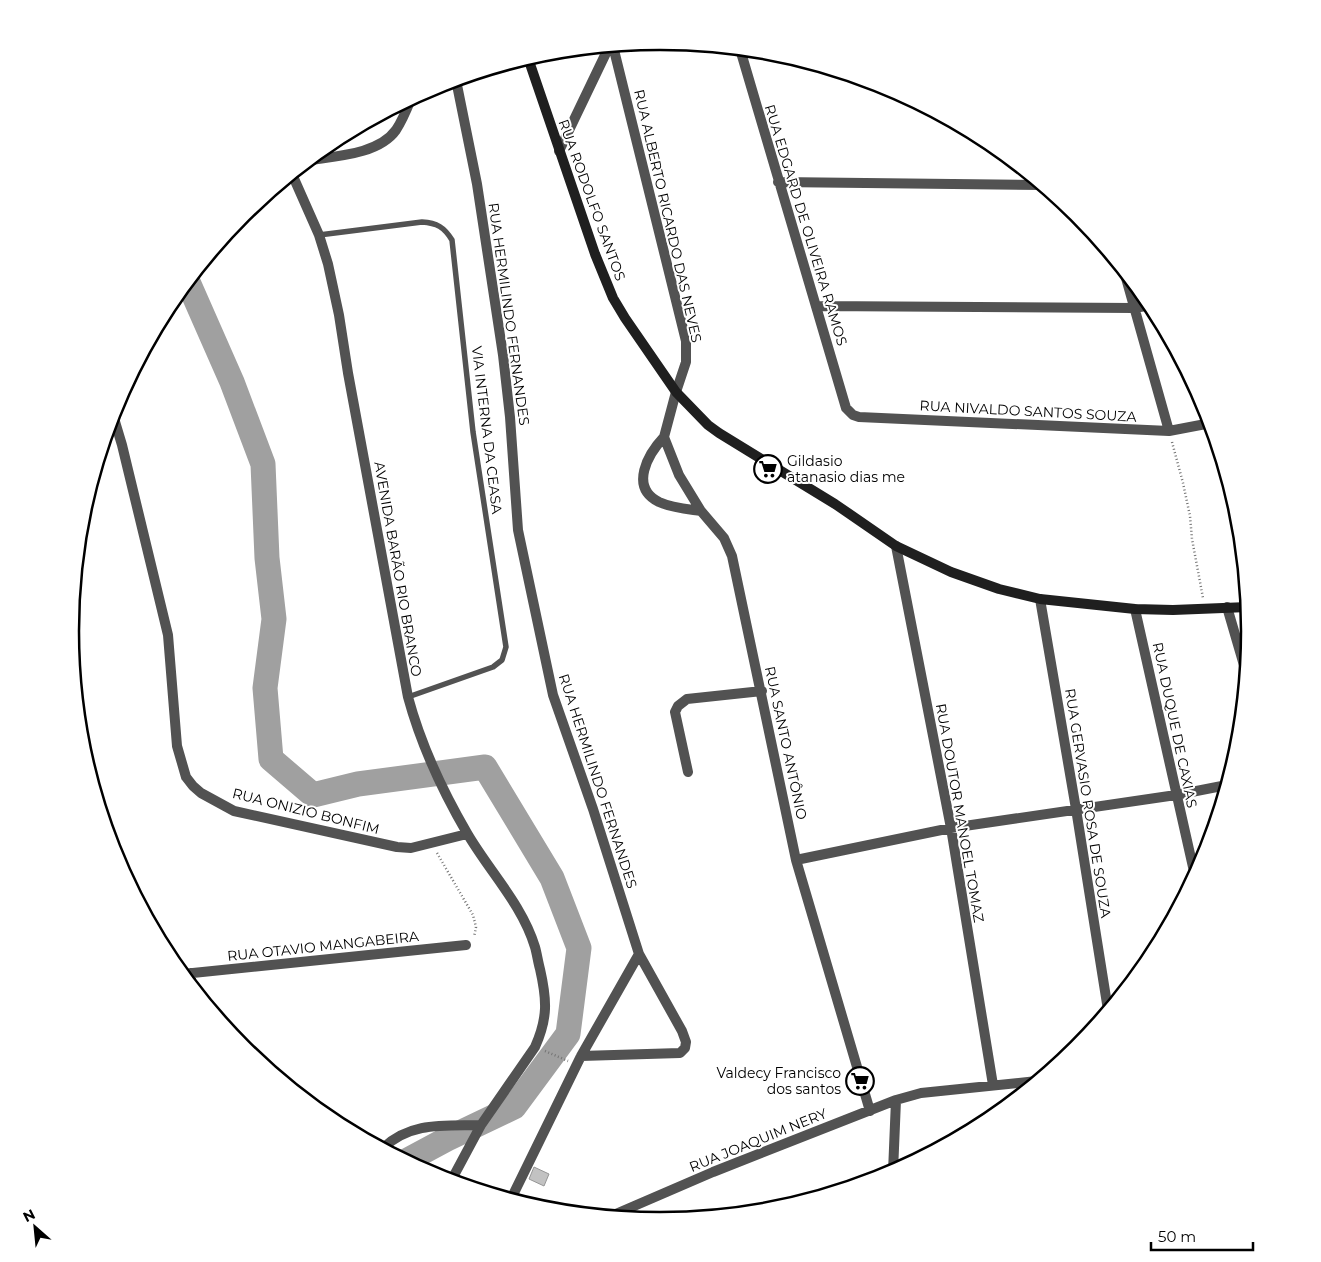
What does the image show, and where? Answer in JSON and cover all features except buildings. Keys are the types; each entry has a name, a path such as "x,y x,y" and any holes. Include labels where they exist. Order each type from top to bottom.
{"main road":[{"name":"RUA RODOLFO SANTOS","path":"530,65 595,254 613,298 676,392 708,425 835,504 896,546 976,582 999,590 1040,599 1135,610 1241,607"}],"street":[{"name":"RUA ALBERTO RICARDO DAS NEVES","path":"614,52 686,340 686,362 676,392"},
{"path":"559,151 606,53"},
{"name":"RUA EDGARD DE OLIVEIRA RAMOS","path":"742,56 846,408"},
{"name":"RUA HERMILINDO FERNANDES","path":"457,87 478,184 502,345 510,417 518,530 553,695 593,809 639,954 682,1031 686,1042 685,1048 680,1053 577,1060"},
{"path":"324,158 347,155 380,145 395,131 407,109"},
{"name":"AVENIDA BARÃO RIO BRANCO","path":"295,180 319,235 328,264 408,697 416,727 435,774 468,834 523,918 535,947 545,987 546,1012 541,1033 532,1052 481,1124 455,1174"},
{"path":"778,182 1034,186"},
{"path":"1128,287 1169,431"},
{"path":"816,306 1143,307"},
{"path":"676,392 664,437 652,449 647,460 644,472 647,490 658,502 669,506 701,511"},
{"name":"RUA NIVALDO SANTOS SOUZA","path":"846,408 853,415 859,417 1169,431 1203,424"},
{"name":"RUA ONIZIO BONFIM","path":"117,427 168,635 177,746 186,777 193,786 201,793 234,811 398,848 411,848 468,834"},
{"name":"RUA SANTO ANTÔNIO","path":"664,437 679,475 701,511 724,538 732,556 762,691 796,860 870,1111"},
{"name":"RUA DOUTOR MANOEL TOMAZ","path":"896,546 951,828 993,1085"},
{"name":"RUA GERVASIO ROSA DE SOUZA","path":"1040,599 1107,1002"},
{"path":"1227,607 1241,654"},
{"name":"RUA DUQUE DE CAXIAS","path":"1135,610 1192,864"},
{"path":"688,772 675,712 678,706 687,699 762,691"},
{"path":"796,860 951,828 1176,795 1220,786"},
{"name":"RUA OTAVIO MANGABEIRA","path":"194,976 466,945"},
{"path":"514,1193 577,1060 639,954"},
{"name":"RUA JOAQUIM NERY","path":"623,1211 714,1172 896,1100 921,1093 1027,1082"},
{"path":"893,1163 896,1100"},
{"path":"389,1144 406,1132 426,1126 481,1124"}],"lane":[{"name":"VIA INTERNA DA CEASA","path":"319,235 433,222 447,231 452,240 473,432 506,647 505,655 500,663 493,667 408,697"}],"path":[{"path":"1169,431 1183,483 1205,609"},
{"path":"431,844 473,915 476,927 474,937 466,945"},
{"path":"543,1051 577,1060"}],"waterway":[{"path":"191,289 232,382 263,464 267,558 274,619 265,688 271,759 313,795 358,784 485,767 552,878 579,948 568,1034 514,1107 414,1157"}],"place":[{"name":"Gildasio atanasio dias me","path":"768,469"},
{"name":"Valdecy Francisco dos santos","path":"860,1081"}]}
